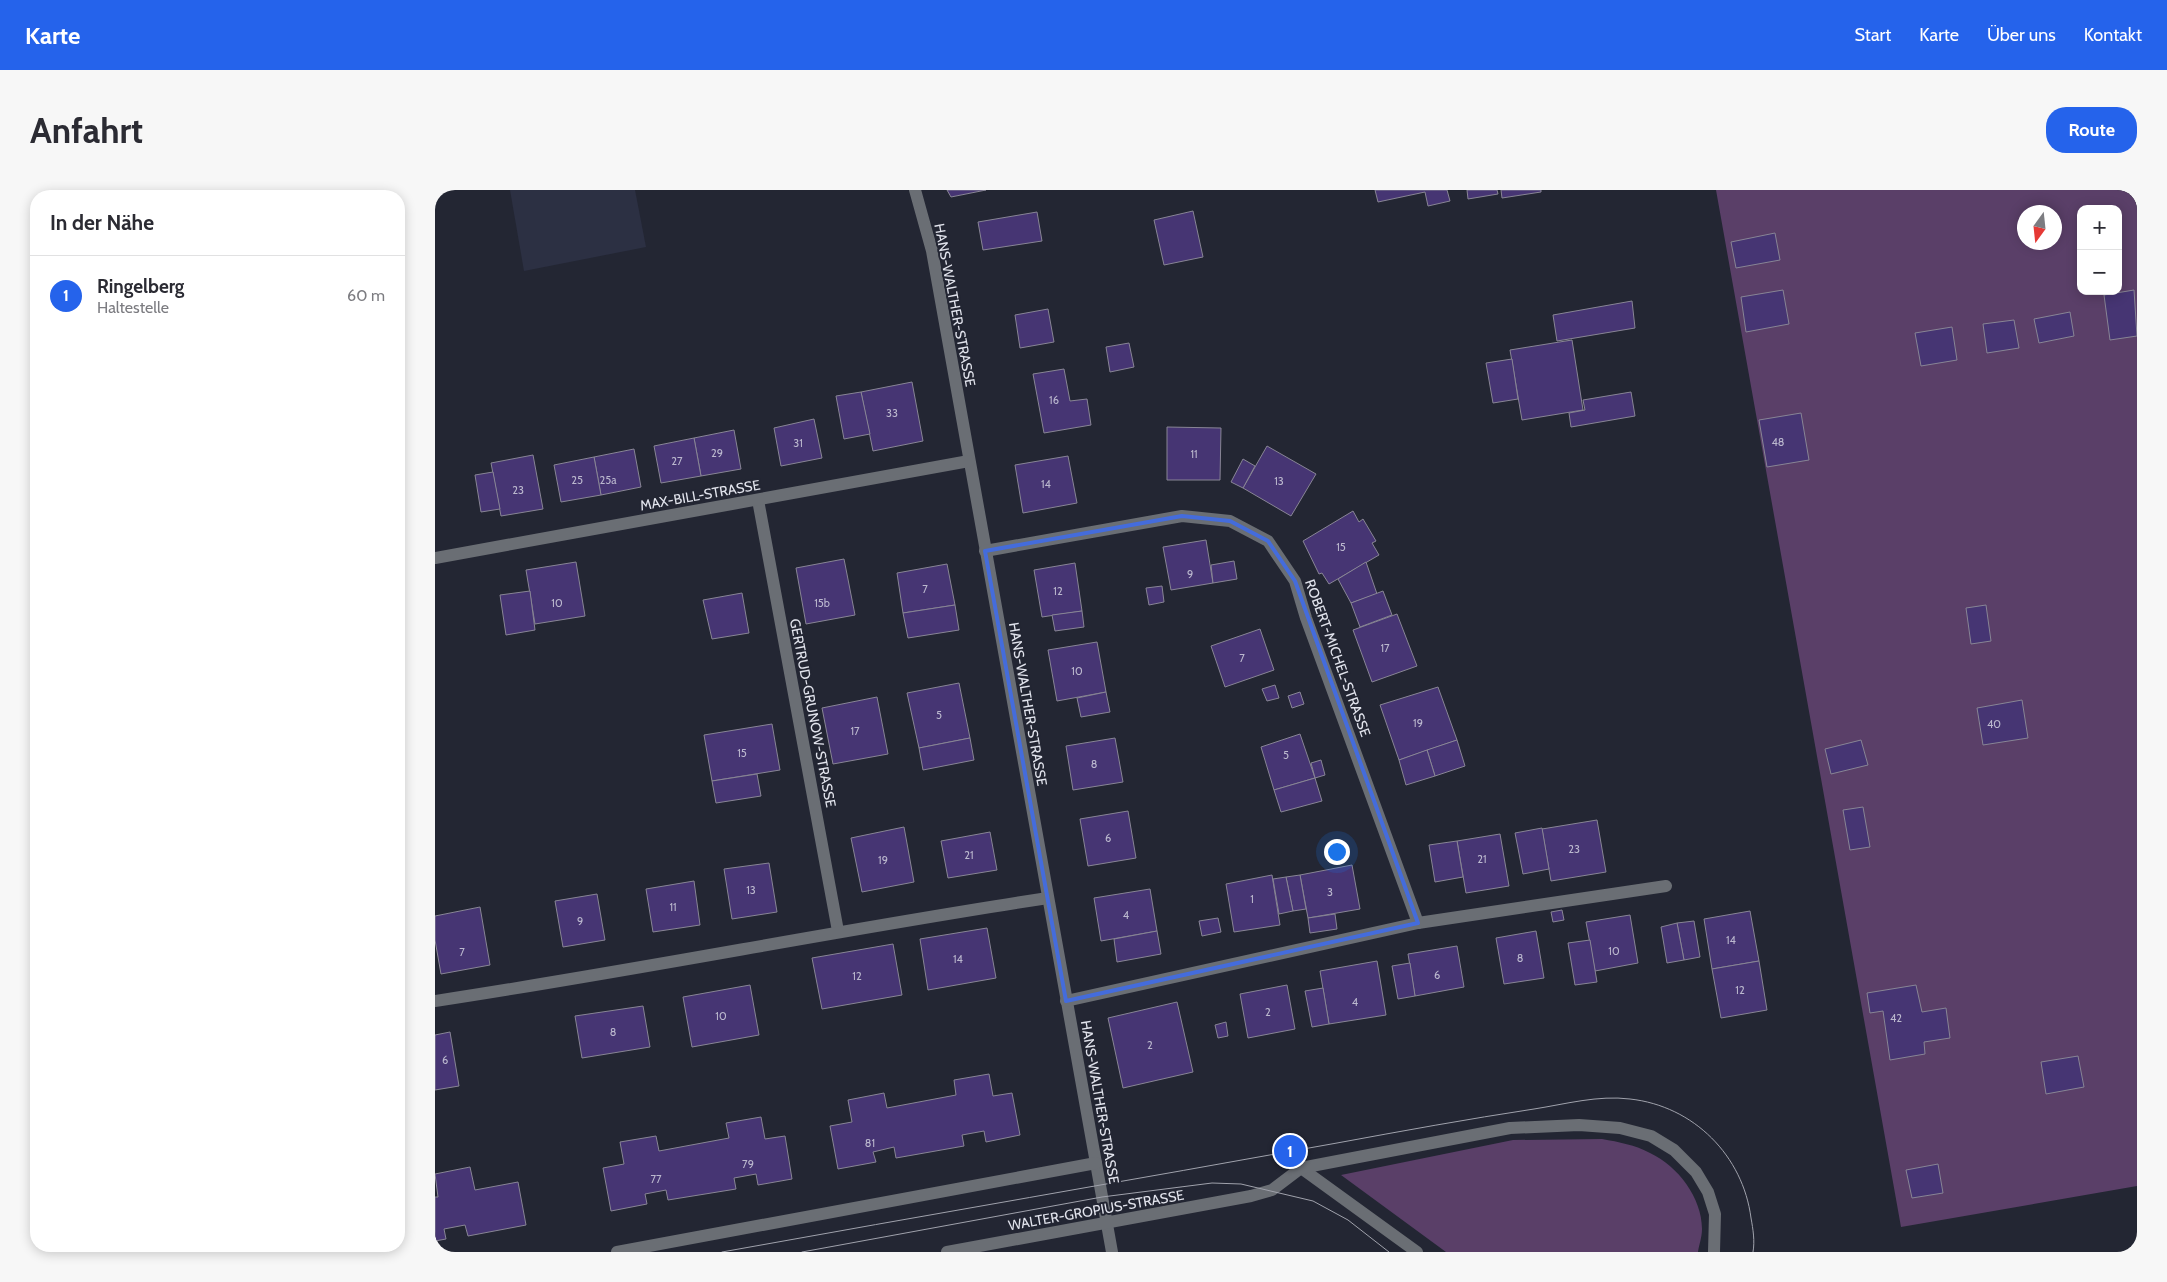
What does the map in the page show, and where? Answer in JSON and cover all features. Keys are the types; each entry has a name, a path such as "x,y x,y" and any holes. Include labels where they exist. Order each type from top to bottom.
{"street":[{"name":"HANS-WALTHER-STRASSE","path":"915,190 932,250 1112,1252"},
{"name":"MAX-BILL-STRASSE","path":"435,558 969,461"},
{"name":"GERTRUD-GRUNOW-STRASSE","path":"758,500 838,931"},
{"name":"ROBERT-MICHEL-STRASSE","path":"985,551 1182,516 1230,521 1268,541 1295,581 1306,618 1418,923"},
{"path":"1066,1001 1418,923 1666,886"},
{"path":"435,1001 527,987 838,931 1048,898"},
{"path":"1301,1168 1510,1128 1579,1125 1620,1128 1651,1136 1674,1150 1696,1172 1708,1192 1715,1214 1714,1252"},
{"path":"617,1252 1096,1164"},
{"path":"1301,1168 1417,1252"},
{"name":"WALTER-GROPIUS-STRASSE","path":"947,1252 1251,1196 1272,1190 1301,1168"}],"highlighted area":[{"path":"1182,516 1230,521 1268,541 1295,581 1418,923 1066,1001 985,551"}],"shaded area":[{"path":"510,190 635,190 646,247 524,271"},
{"path":"1716,190 2137,190 2137,1186 1901,1227"},
{"path":"1602,1139 1644,1150 1670,1166 1687,1184 1698,1206 1701,1217 1702,1232 1698,1252 1446,1252 1341,1175 1513,1140"}],"building":[{"path":"947,190 986,190 951,197"},
{"path":"1375,190 1447,190 1450,201 1428,206 1425,192 1378,202"},
{"path":"1467,190 1497,190 1498,194 1468,199"},
{"path":"1501,190 1541,190 1541,192 1502,198"},
{"path":"1193,211 1203,257 1164,265 1154,220"},
{"path":"1037,212 1042,241 983,250 978,222"},
{"path":"1775,233 1780,260 1736,268 1731,242"},
{"path":"1783,290 1789,324 1746,332 1741,297"},
{"path":"2134,290 2137,336 2110,340 2104,295 2122,295 2122,292"},
{"path":"1632,301 1635,328 1557,341 1553,315"},
{"path":"1048,309 1054,342 1020,348 1015,315"},
{"path":"2070,312 2074,336 2039,343 2034,319"},
{"path":"2014,320 2019,348 1987,353 1983,324"},
{"path":"1952,327 1957,360 1921,366 1915,333"},
{"path":"1572,340 1583,410 1522,420 1510,350"},
{"path":"1129,343 1134,367 1110,372 1106,347"},
{"path":"1512,359 1518,399 1493,403 1486,363"},
{"path":"1064,369 1070,401 1087,399 1091,425 1044,433 1033,374"},
{"path":"912,382 923,441 873,451 861,392"},
{"path":"861,392 870,434 844,439 836,396"},
{"path":"1631,392 1635,416 1571,427 1569,413 1585,410 1583,400"},
{"path":"1801,413 1809,460 1767,467 1759,420"},
{"path":"814,419 822,458 781,466 774,428"},
{"path":"1167,427 1221,428 1220,480 1167,480"},
{"path":"734,430 741,469 701,476 694,438"},
{"path":"694,438 701,476 661,483 654,446"},
{"path":"1267,446 1316,474 1291,516 1243,488"},
{"path":"634,449 641,487 601,495 594,457"},
{"path":"533,455 543,509 501,516 491,463"},
{"path":"1068,456 1077,503 1023,513 1015,465"},
{"path":"594,457 601,495 561,502 554,465"},
{"path":"1243,459 1255,466 1243,488 1231,482"},
{"path":"493,472 500,509 481,512 475,475"},
{"path":"1353,511 1359,522 1363,519 1376,541 1372,543 1379,555 1329,584 1322,573 1319,574 1303,541"},
{"path":"1206,540 1213,583 1171,590 1163,547"},
{"path":"844,559 855,615 806,624 796,568"},
{"path":"1234,561 1237,579 1213,583 1211,565"},
{"path":"576,562 585,616 535,624 526,570"},
{"path":"1366,562 1377,594 1351,603 1338,579"},
{"path":"1075,563 1082,611 1042,617 1034,570"},
{"path":"947,564 955,605 903,613 897,573"},
{"path":"1162,586 1164,602 1149,605 1146,588"},
{"path":"530,591 535,630 506,635 500,595"},
{"path":"1383,591 1392,615 1360,627 1351,603"},
{"path":"742,593 749,633 712,639 703,600"},
{"path":"955,605 959,630 908,638 903,613"},
{"path":"1986,605 1991,641 1971,644 1966,608"},
{"path":"1082,611 1084,627 1055,631 1052,615"},
{"path":"1397,614 1417,666 1372,682 1353,630"},
{"path":"1260,629 1274,670 1225,687 1211,646"},
{"path":"1097,642 1106,692 1057,701 1048,650"},
{"path":"959,683 970,738 919,748 907,693"},
{"path":"1275,685 1279,698 1267,701 1262,689"},
{"path":"1438,687 1457,740 1399,760 1380,705"},
{"path":"1106,692 1110,712 1081,717 1077,698"},
{"path":"1300,692 1304,704 1292,708 1288,696"},
{"path":"877,697 888,754 833,764 822,708"},
{"path":"2022,700 2028,738 1983,745 1977,708"},
{"path":"772,724 780,770 712,781 704,735"},
{"path":"1300,734 1315,778 1274,790 1261,747"},
{"path":"970,738 974,760 923,770 919,748"},
{"path":"1115,738 1123,782 1073,790 1066,746"},
{"path":"1457,740 1465,766 1435,776 1427,750"},
{"path":"1861,740 1868,765 1831,774 1825,749"},
{"path":"1427,750 1435,776 1406,785 1399,760"},
{"path":"1321,760 1325,775 1315,778 1311,763"},
{"path":"757,774 761,796 716,803 712,781"},
{"path":"1315,778 1322,801 1281,812 1274,790"},
{"path":"1863,807 1870,847 1850,850 1843,810"},
{"path":"1128,811 1136,858 1088,866 1080,819"},
{"path":"1597,820 1606,872 1551,881 1542,829"},
{"path":"904,827 914,882 862,892 851,838"},
{"path":"1542,828 1549,869 1523,874 1515,833"},
{"path":"990,832 997,870 948,878 941,841"},
{"path":"1500,834 1509,886 1466,893 1457,841"},
{"path":"1457,841 1463,877 1435,882 1429,845"},
{"path":"769,863 777,912 732,919 724,869"},
{"path":"1352,865 1360,909 1308,918 1300,875"},
{"path":"1272,875 1280,925 1234,932 1226,884"},
{"path":"1300,875 1306,909 1293,911 1286,877"},
{"path":"1286,877 1293,911 1279,914 1273,879"},
{"path":"694,881 700,925 653,932 646,889"},
{"path":"1150,889 1157,931 1101,941 1094,898"},
{"path":"597,894 605,940 563,947 555,901"},
{"path":"480,907 490,965 441,974 435,940 435,916"},
{"path":"1562,910 1564,920 1553,922 1551,912"},
{"path":"1750,911 1759,961 1712,969 1704,919"},
{"path":"1335,914 1337,929 1310,933 1308,918"},
{"path":"1630,915 1638,963 1595,971 1586,922"},
{"path":"1218,918 1221,932 1202,936 1199,921"},
{"path":"1694,921 1700,957 1684,960 1677,923"},
{"path":"1677,923 1684,960 1667,963 1661,927"},
{"path":"987,928 996,978 928,990 920,939"},
{"path":"1157,931 1161,954 1117,962 1114,939"},
{"path":"1536,931 1544,978 1504,984 1496,938"},
{"path":"1590,940 1597,982 1575,985 1568,943"},
{"path":"893,944 902,995 822,1009 812,958"},
{"path":"1457,946 1464,987 1415,996 1408,954"},
{"path":"1377,961 1386,1015 1329,1024 1320,971"},
{"path":"1759,961 1767,1010 1721,1018 1712,969"},
{"path":"1410,963 1415,996 1398,999 1392,966"},
{"path":"750,985 759,1035 692,1047 683,997"},
{"path":"1287,985 1295,1029 1248,1038 1240,994"},
{"path":"1916,985 1922,1012 1946,1008 1950,1038 1924,1042 1925,1054 1890,1060 1883,1011 1870,1013 1867,993"},
{"path":"1323,988 1329,1024 1312,1027 1305,991"},
{"path":"1177,1002 1193,1072 1123,1088 1108,1018"},
{"path":"643,1006 650,1047 582,1058 575,1016"},
{"path":"1226,1022 1228,1036 1218,1038 1215,1025"},
{"path":"450,1032 459,1086 435,1090 435,1035"},
{"path":"2078,1056 2084,1087 2046,1094 2041,1062"},
{"path":"989,1074 993,1096 1012,1093 1020,1135 986,1142 984,1131 962,1135 964,1146 896,1158 894,1147 873,1152 876,1162 838,1169 830,1126 852,1122 848,1100 884,1093 887,1108 956,1095 954,1080"},
{"path":"761,1117 765,1139 785,1136 792,1179 758,1185 756,1174 734,1178 736,1189 668,1200 666,1190 645,1194 647,1204 611,1211 603,1168 624,1164 620,1142 656,1136 659,1151 729,1138 726,1123"},
{"path":"1938,1164 1943,1193 1912,1198 1906,1170"},
{"path":"470,1167 475,1190 518,1182 526,1225 468,1236 465,1225 444,1229 446,1239 435,1241 435,1197 438,1197 435,1174"}],"tram line":[{"path":"722,1252 1460,1121 1606,1098 1630,1099 1653,1104 1675,1112 1694,1123 1712,1138 1738,1174 1746,1195 1753,1231 1753,1252"},
{"path":"802,1252 1102,1197 1212,1183 1241,1184 1313,1201 1348,1220 1389,1252"}],"place":[{"name":"Ringelberg","path":"1290,1151"}]}
